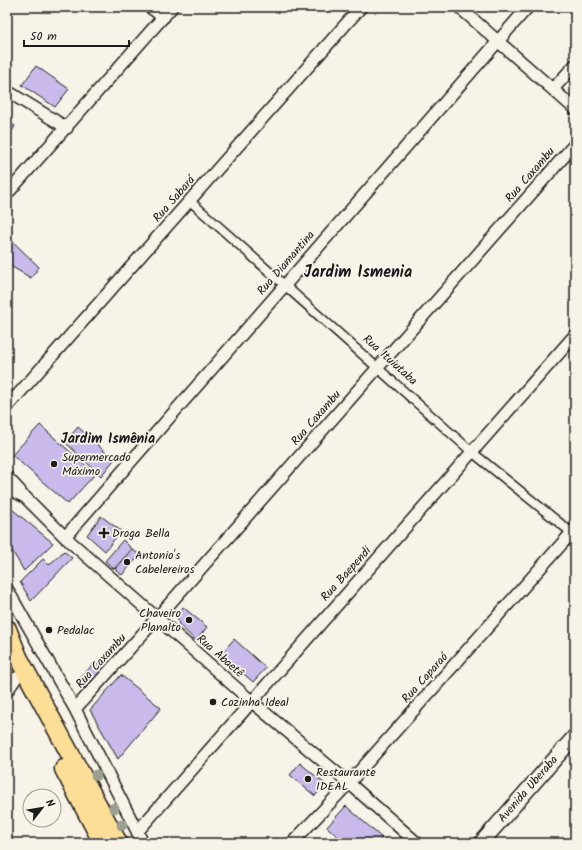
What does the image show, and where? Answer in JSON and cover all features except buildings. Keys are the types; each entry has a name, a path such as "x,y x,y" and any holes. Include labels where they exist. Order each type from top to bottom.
{"main road":[{"path":"7,629 18,657 118,843"},
{"path":"7,662 11,685 103,843"}],"street":[{"path":"149,7 164,17"},
{"path":"7,194 67,128 172,7"},
{"name":"Rua Sabará","path":"7,407 361,7"},
{"path":"459,7 575,109"},
{"name":"Rua Diamantina","path":"65,537 528,7"},
{"path":"553,89 575,65"},
{"path":"7,91 67,128"},
{"name":"Rua Caxambu","path":"75,709 575,144"},
{"name":"Rua Ituiutaba","path":"190,200 284,285 379,367 472,452 574,532"},
{"name":"Rua Baependi","path":"137,832 575,335"},
{"path":"7,477 25,497"},
{"name":"Rua Abaetê","path":"7,488 25,497 65,537 251,701 349,783 417,843"},
{"name":"Rua Caparaó","path":"292,843 349,783 574,532"},
{"path":"7,589 75,709 143,843"},
{"name":"Avenida Uberaba","path":"481,843 575,736"}],"place":[{"name":"Supermercado Máximo","path":"54,464"},
{"name":"Droga Bella","path":"104,533"},
{"name":"Antonio's Cabelereiros","path":"127,562"},
{"name":"Chaveiro Planalto","path":"189,620"},
{"name":"Pedalac","path":"49,630"},
{"name":"Cozinha Ideal","path":"213,702"},
{"name":"Restaurante IDEAL","path":"308,779"}],"district":[{"name":"Jardim Ismenia","path":"358,272"},
{"name":"Jardim Ismênia","path":"108,439"}]}
